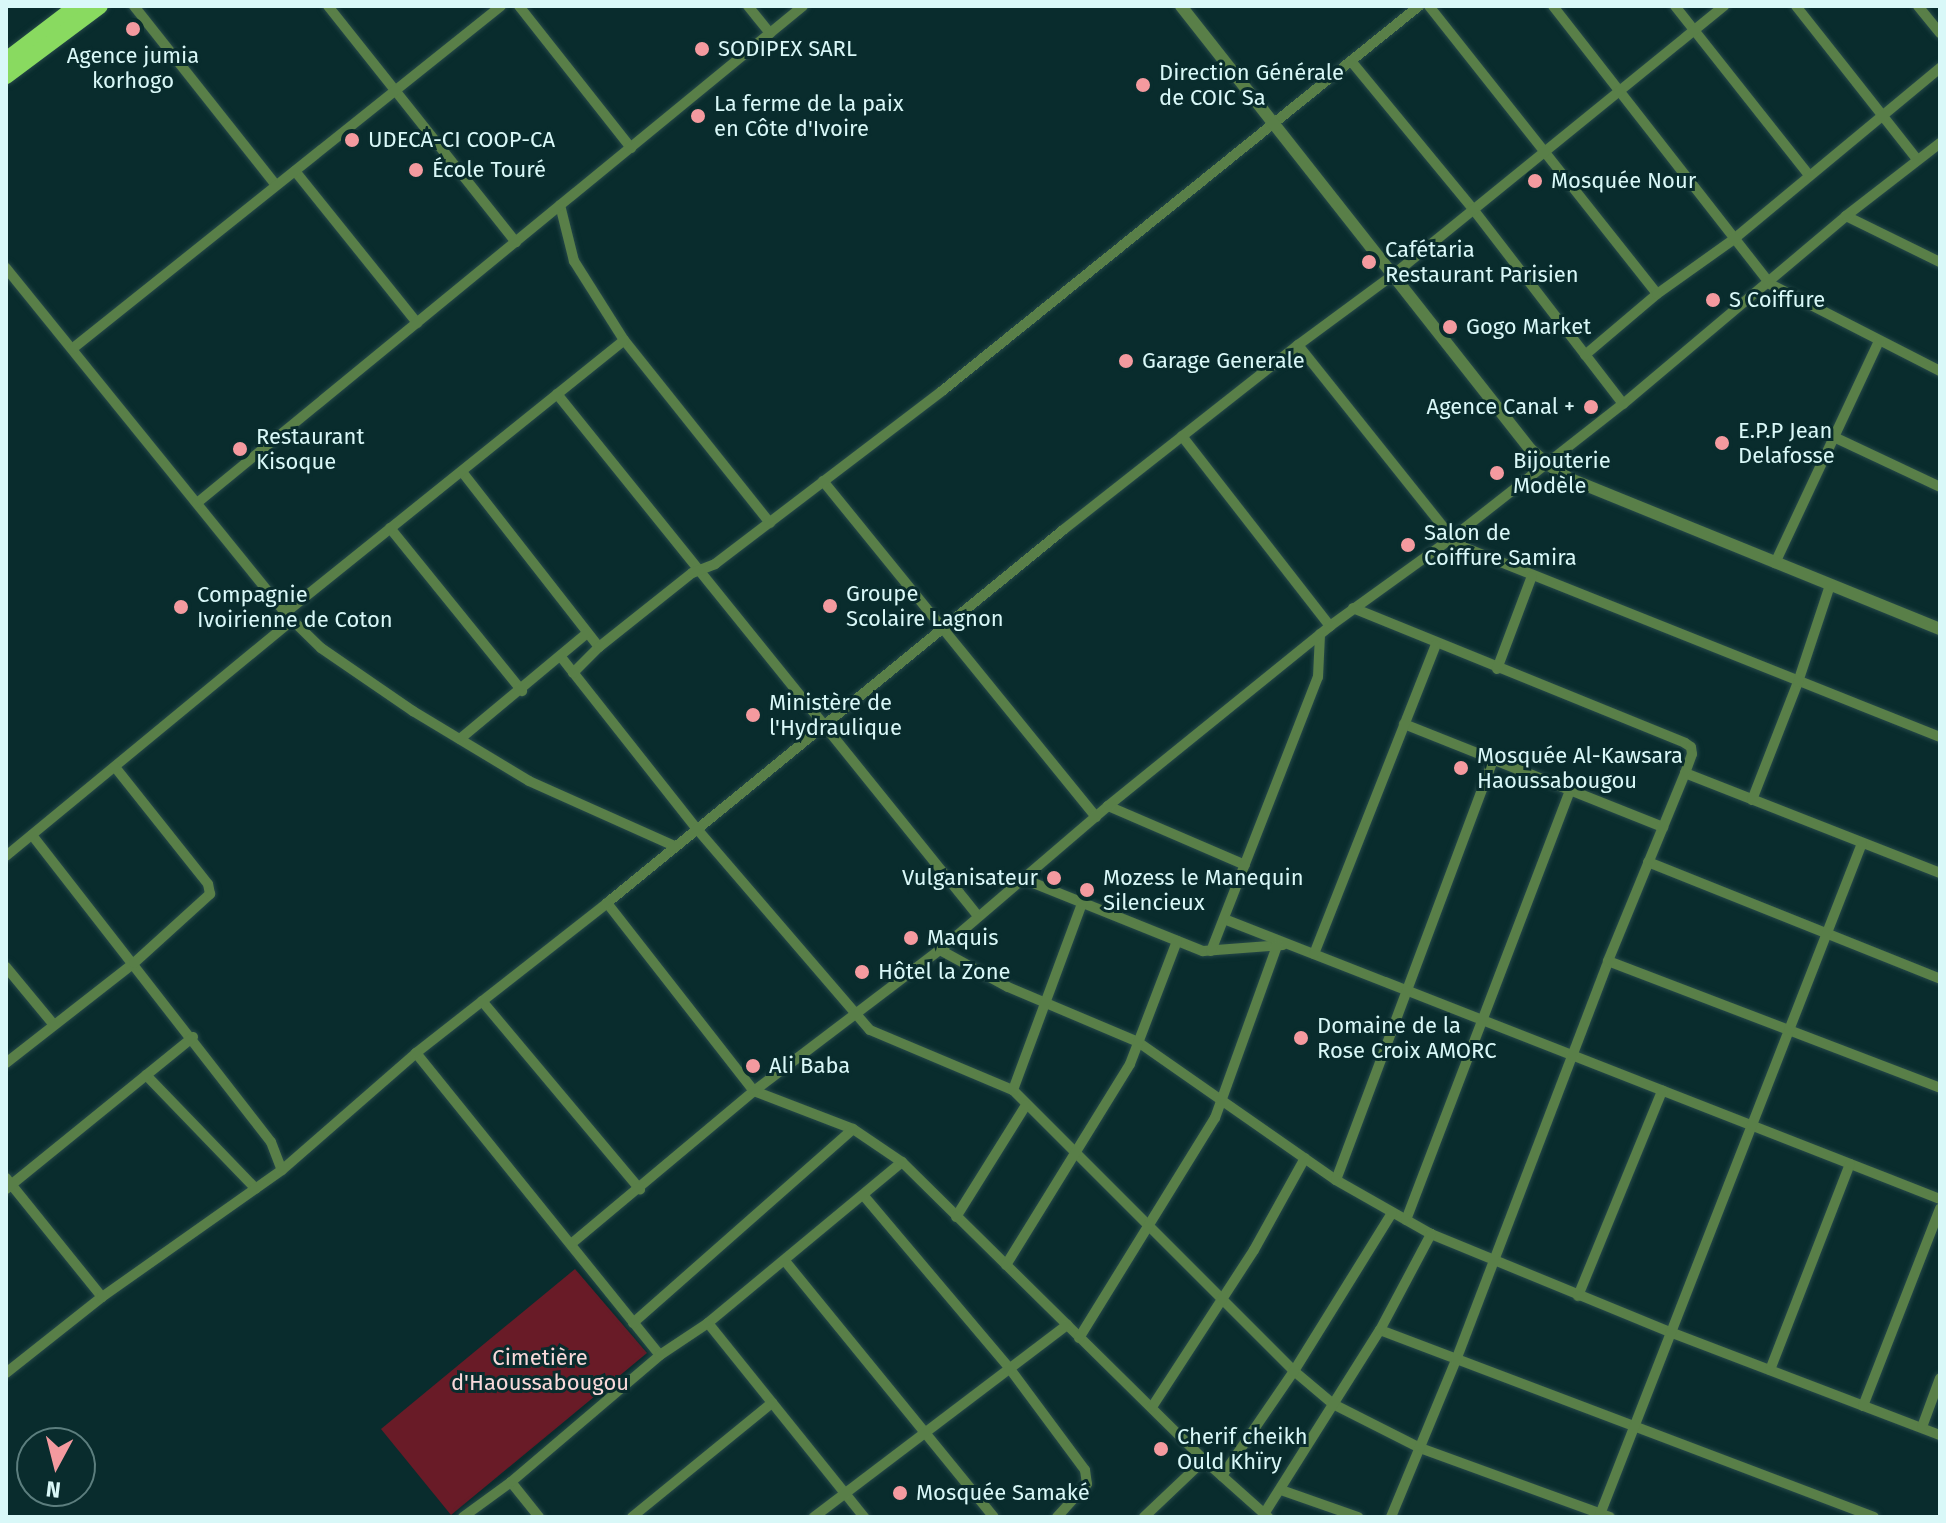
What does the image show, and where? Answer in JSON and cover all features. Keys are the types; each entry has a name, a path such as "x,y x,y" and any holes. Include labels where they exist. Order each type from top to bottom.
{"main road":[{"path":"6,60 87,8"},
{"path":"6,76 87,8"}],"street":[{"path":"134,6 276,185"},
{"path":"328,6 516,242"},
{"path":"72,349 501,6"},
{"path":"519,6 631,148"},
{"path":"748,6 770,33"},
{"path":"197,503 803,6"},
{"path":"1181,6 1530,449 1546,463 1568,478 1940,629"},
{"path":"573,673 599,647 699,570 715,564 942,391 1419,6"},
{"path":"1429,6 1657,294"},
{"path":"1553,6 1770,284 1940,371"},
{"path":"1675,6 1809,175"},
{"path":"6,1373 102,1297 282,1170 416,1053 607,903 1182,436 1393,275 1724,6"},
{"path":"1796,6 1917,159"},
{"path":"1918,6 1940,33"},
{"path":"1351,61 1473,209 1623,404"},
{"path":"1585,355 1657,294 1734,239 1940,68"},
{"path":"571,1244 754,1091 940,950 1026,880 1108,806 1320,634 1450,539 1623,404 1770,284 1846,216 1917,159 1939,146"},
{"path":"295,171 417,323"},
{"path":"560,205 574,261 624,340 770,523"},
{"path":"1846,216 1940,262"},
{"path":"6,268 288,617 333,657 529,781 674,846"},
{"path":"6,856 115,767 390,528 463,473 624,340"},
{"path":"1775,563 1879,341"},
{"path":"1298,345 1450,539 1532,576 1940,737"},
{"path":"557,394 978,916"},
{"path":"1182,436 1330,626"},
{"path":"1836,438 1940,487"},
{"path":"463,473 599,647"},
{"path":"823,481 1096,817"},
{"path":"390,528 522,691"},
{"path":"1497,669 1532,576"},
{"path":"1752,800 1798,682 1830,585"},
{"path":"1353,608 1436,645 1685,743 1691,747 1692,754 1570,1056 1456,1360 1391,1517"},
{"path":"460,739 522,691 587,633"},
{"path":"1211,951 1318,677 1320,634"},
{"path":"1314,954 1436,645"},
{"path":"561,657 697,829 873,1032 1013,1090 1294,1371 1333,1404 1420,1448 1603,1516 1749,1125 1862,843"},
{"path":"1404,724 1663,827"},
{"path":"1336,1180 1493,759"},
{"path":"6,1063 134,963 210,894 208,884 115,767"},
{"path":"1685,773 1940,873"},
{"path":"1406,1220 1570,790"},
{"path":"1108,806 1245,865"},
{"path":"32,835 193,1037 271,1142 282,1170"},
{"path":"1648,862 1940,979"},
{"path":"1026,880 1177,941 1211,951 1289,945"},
{"path":"607,903 754,1091 853,1129 902,1162 1204,1460 1266,1516 1380,1330 1431,1234"},
{"path":"1013,1090 1048,1003 1082,903"},
{"path":"1224,919 1940,1199"},
{"path":"1006,1265 1130,1064 1177,941"},
{"path":"1079,1338 1212,1123 1277,946"},
{"path":"940,950 1008,987 1138,1042 1223,1098 1336,1180 1431,1234 1578,1296 1940,1435"},
{"path":"1608,961 1940,1088"},
{"path":"6,967 54,1025"},
{"path":"482,1001 640,1189"},
{"path":"102,1297 8,1184 193,1037"},
{"path":"416,1053 660,1355"},
{"path":"146,1075 256,1189"},
{"path":"1578,1296 1662,1091"},
{"path":"956,1217 1026,1105"},
{"path":"633,1323 853,1129"},
{"path":"1152,1407 1222,1299 1305,1158"},
{"path":"463,1517 511,1482 660,1355 708,1323 785,1261 902,1162"},
{"path":"1770,1370 1850,1164"},
{"path":"864,1196 1010,1369 1085,1470 1087,1484 1057,1517"},
{"path":"1863,1406 1940,1208"},
{"path":"1222,1476 1294,1371 1392,1213"},
{"path":"785,1261 994,1517"},
{"path":"708,1323 864,1517"},
{"path":"814,1517 1067,1325"},
{"path":"1380,1330 1874,1517"},
{"path":"1922,1427 1940,1378"},
{"path":"632,1517 772,1403"},
{"path":"1144,1517 1204,1460"},
{"path":"511,1482 539,1517"},
{"path":"1281,1490 1358,1517"}],"green space":[{"name":"Cimetière d'Haoussabougou","path":"575,1269 647,1353 451,1515 381,1429"}],"place":[{"name":"Agence jumia korhogo","path":"133,29"},
{"name":"SODIPEX SARL","path":"702,49"},
{"name":"Direction Générale de COIC Sa","path":"1143,85"},
{"name":"La ferme de la paix en Côte d'Ivoire","path":"698,116"},
{"name":"UDECA-CI COOP-CA","path":"352,140"},
{"name":"École Touré","path":"416,170"},
{"name":"Mosquée Nour","path":"1535,181"},
{"name":"Cafétaria Restaurant Parisien","path":"1369,262"},
{"name":"S Coiffure","path":"1713,300"},
{"name":"Gogo Market","path":"1450,327"},
{"name":"Garage Generale","path":"1126,361"},
{"name":"Agence Canal +","path":"1591,407"},
{"name":"E.P.P Jean Delafosse","path":"1722,443"},
{"name":"Restaurant Kisoque","path":"240,449"},
{"name":"Bijouterie Modèle","path":"1497,473"},
{"name":"Salon de Coiffure Samira","path":"1408,545"},
{"name":"Groupe Scolaire Lagnon","path":"830,606"},
{"name":"Compagnie Ivoirienne de Coton","path":"181,607"},
{"name":"Ministère de l'Hydraulique","path":"753,715"},
{"name":"Mosquée Al-Kawsara Haoussabougou","path":"1461,768"},
{"name":"Vulganisateur","path":"1054,878"},
{"name":"Mozess le Manequin Silencieux","path":"1087,890"},
{"name":"Maquis","path":"911,938"},
{"name":"Hôtel la Zone","path":"862,972"},
{"name":"Domaine de la Rose Croix AMORC","path":"1301,1038"},
{"name":"Ali Baba","path":"753,1066"},
{"name":"Cherif cheikh Ould Khïry","path":"1161,1449"},
{"name":"Mosquée Samaké","path":"900,1493"}]}
